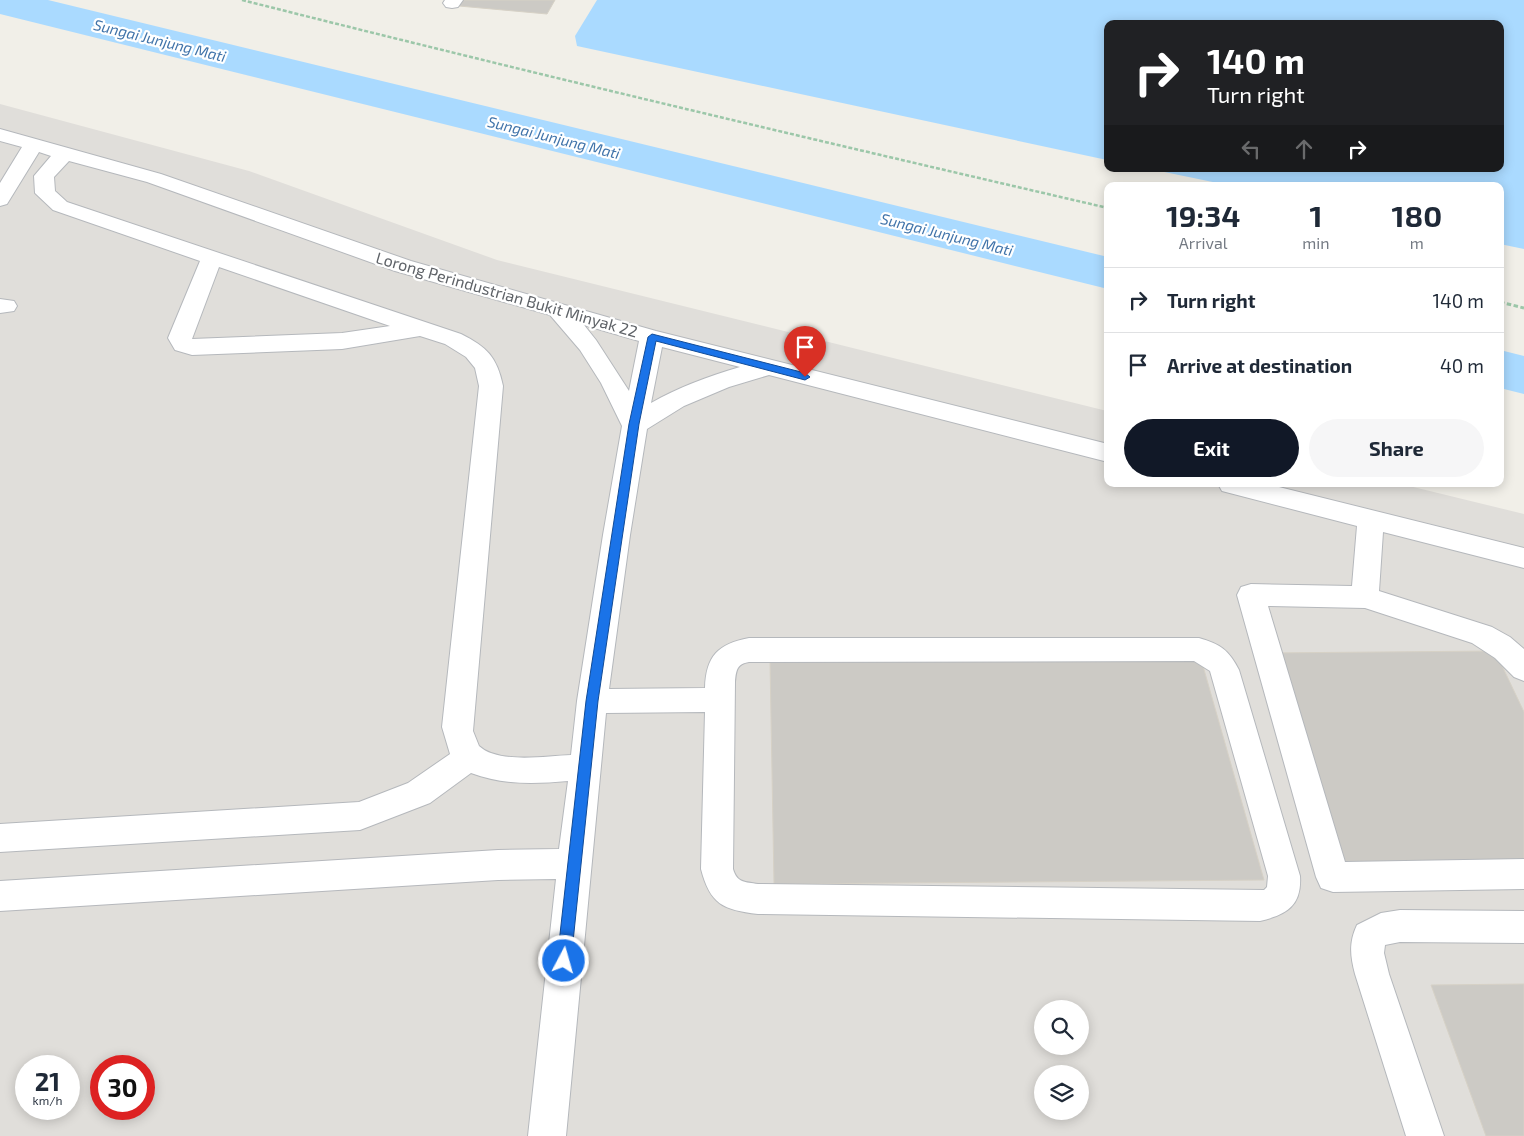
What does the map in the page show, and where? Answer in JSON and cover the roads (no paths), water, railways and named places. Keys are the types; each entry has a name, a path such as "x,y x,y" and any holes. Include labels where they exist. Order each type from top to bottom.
{"street":[{"name":"Lorong Perindustrian Bukit Minyak 22","path":"0,135 154,178 403,266 559,311 652,337 1104,452"},
{"path":"0,200 33,145"},
{"path":"64,154 44,176 45,193 60,206 421,328 452,339 474,350 488,367 491,386 457,727 460,743 470,757 486,767 516,769 585,767"},
{"path":"212,257 180,338 183,345 192,347 342,341 421,328"},
{"path":"559,311 588,345 613,382 634,424"},
{"path":"547,1136 592,701 634,424 652,337"},
{"path":"634,424 684,396 720,381 768,367"},
{"path":"1243,487 1524,558"},
{"path":"1365,597 1371,519"},
{"path":"1524,669 1515,656 1500,644 1482,635 1365,597 1251,594 1333,877 1524,874"},
{"path":"1199,649 1219,661 1224,670 1284,876 1285,888 1281,897 1272,904 1260,906 758,899 741,897 726,892 720,883 717,870 720,700 720,672 723,664 729,656 744,650 1199,649"},
{"path":"592,701 720,700"},
{"path":"0,838 360,816 418,793 470,757"},
{"path":"0,896 438,868 574,864"},
{"path":"1424,1136 1372,974 1367,953 1369,936 1381,929 1400,926 1524,927"}],"water":[{"path":"597,0 1524,0 1524,249 1504,245 1504,182 1213,182 1164,172 1504,172 1504,20 1104,20 1104,159 577,46 575,36"}],"waterway":[{"name":"Sungai Junjung Mati","path":"0,1 1104,272"},
{"name":"Sungai Junjung Mati","path":"1504,370 1524,375"}]}
